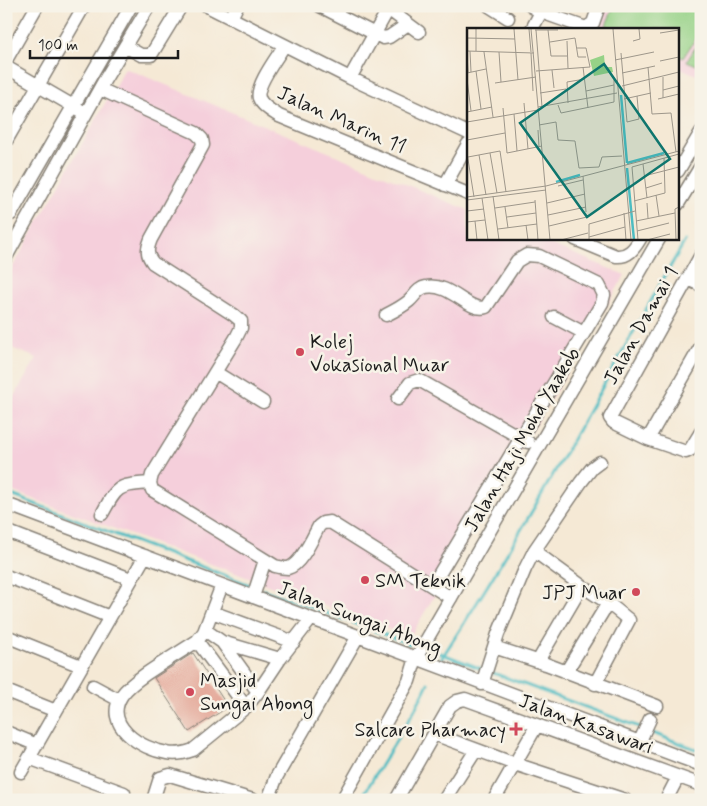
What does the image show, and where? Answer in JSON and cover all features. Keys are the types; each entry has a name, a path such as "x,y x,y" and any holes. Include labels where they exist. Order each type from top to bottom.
{"street":[{"path":"6,60 37,6"},
{"path":"6,141 84,6"},
{"path":"26,221 8,213 131,6"},
{"path":"6,257 148,6"},
{"path":"125,46 141,55 151,55 180,6"},
{"path":"207,6 284,46 467,133"},
{"path":"231,18 237,6"},
{"path":"320,6 383,38 389,38 408,24"},
{"path":"490,6 508,18"},
{"path":"532,28 539,8 586,28 593,23 599,6"},
{"path":"350,78 389,8 419,32"},
{"name":"Jalan Marin 11","path":"284,46 259,87 259,98 267,108 280,116 467,194"},
{"path":"6,67 86,113"},
{"path":"100,89 196,133 202,139 203,145 151,239 147,251 148,256 153,263 240,320 241,328 236,338 152,475 150,483 152,490 275,566 286,568 294,566 300,560 320,526 323,523 330,522 450,598"},
{"path":"680,163 701,132"},
{"path":"445,185 467,146"},
{"path":"680,202 695,186 701,166"},
{"path":"577,240 616,256 629,254 639,240"},
{"name":"Jalan Haji Mohd Yaakob","path":"342,800 409,681 416,658 658,240"},
{"name":"Jalan Damai 1","path":"648,439 613,422 610,418 611,413 701,254"},
{"path":"386,315 398,309 423,287 435,285 443,287 481,309 486,307 517,261 522,257 532,255 539,256 599,285 604,295 602,303 432,586"},
{"path":"687,279 701,285"},
{"path":"554,317 584,333"},
{"path":"701,346 648,439 686,452 690,450 701,432"},
{"path":"215,372 262,402"},
{"path":"398,399 410,382 419,380 538,447"},
{"path":"484,680 494,646 534,551 581,482 592,468 600,462"},
{"path":"102,514 119,487 150,483"},
{"name":"Jalan Sungai Abong","path":"6,504 416,658 484,680 641,738 701,766"},
{"path":"6,531 131,579"},
{"path":"534,551 629,620 595,684"},
{"path":"21,772 145,556"},
{"path":"253,597 265,560"},
{"path":"6,576 110,616"},
{"path":"222,585 205,630 197,641 131,686 119,700 117,715 121,726 137,742 154,750 168,753 182,753 193,750 246,707 311,619"},
{"path":"538,661 582,586"},
{"path":"566,672 608,603"},
{"path":"212,612 294,642"},
{"path":"205,630 222,642 280,659"},
{"path":"6,636 81,666"},
{"path":"268,800 277,776 358,636"},
{"path":"197,641 246,707"},
{"path":"222,642 258,692"},
{"path":"494,646 657,706"},
{"path":"93,686 119,700"},
{"path":"6,691 56,711"},
{"name":"Jalan Kasawari","path":"434,734 450,706 457,701 465,699 701,786"},
{"path":"641,738 650,719"},
{"path":"496,799 537,725"},
{"path":"6,732 36,745"},
{"path":"396,800 434,734 515,764 625,800"},
{"path":"444,800 476,750"},
{"path":"29,758 124,793"},
{"path":"153,800 160,778 170,775 252,800"},
{"path":"666,800 678,777"}],"shaded area":[{"path":"608,6 701,6 701,77 680,68 680,28 599,28"},
{"name":"Kolej Vokasional Muar","path":"125,68 467,210 467,240 540,240 625,275 410,637 6,489 6,410 37,358 6,346 6,279"}],"green space":[{"path":"614,6 701,6 701,30 683,58 680,57 680,28 612,28 606,25"},
{"path":"701,38 701,67 687,61"}],"building":[{"name":"Masjid Sungai Abong","path":"193,653 228,707 189,732 154,678"}],"waterway":[{"path":"441,659 536,504 685,241"},
{"path":"6,493 250,585"},
{"path":"264,590 410,644"},
{"path":"440,653 482,669"},
{"path":"488,671 642,728"},
{"path":"361,800 413,713 428,683"},
{"path":"647,731 701,751"}],"place":[{"name":"Kolej Vokasional Muar","path":"300,352"},
{"name":"SM Teknik","path":"365,580"},
{"name":"JPJ Muar","path":"636,592"},
{"name":"Masjid Sungai Abong","path":"190,692"},
{"name":"Salcare Pharmacy","path":"516,729"}]}
